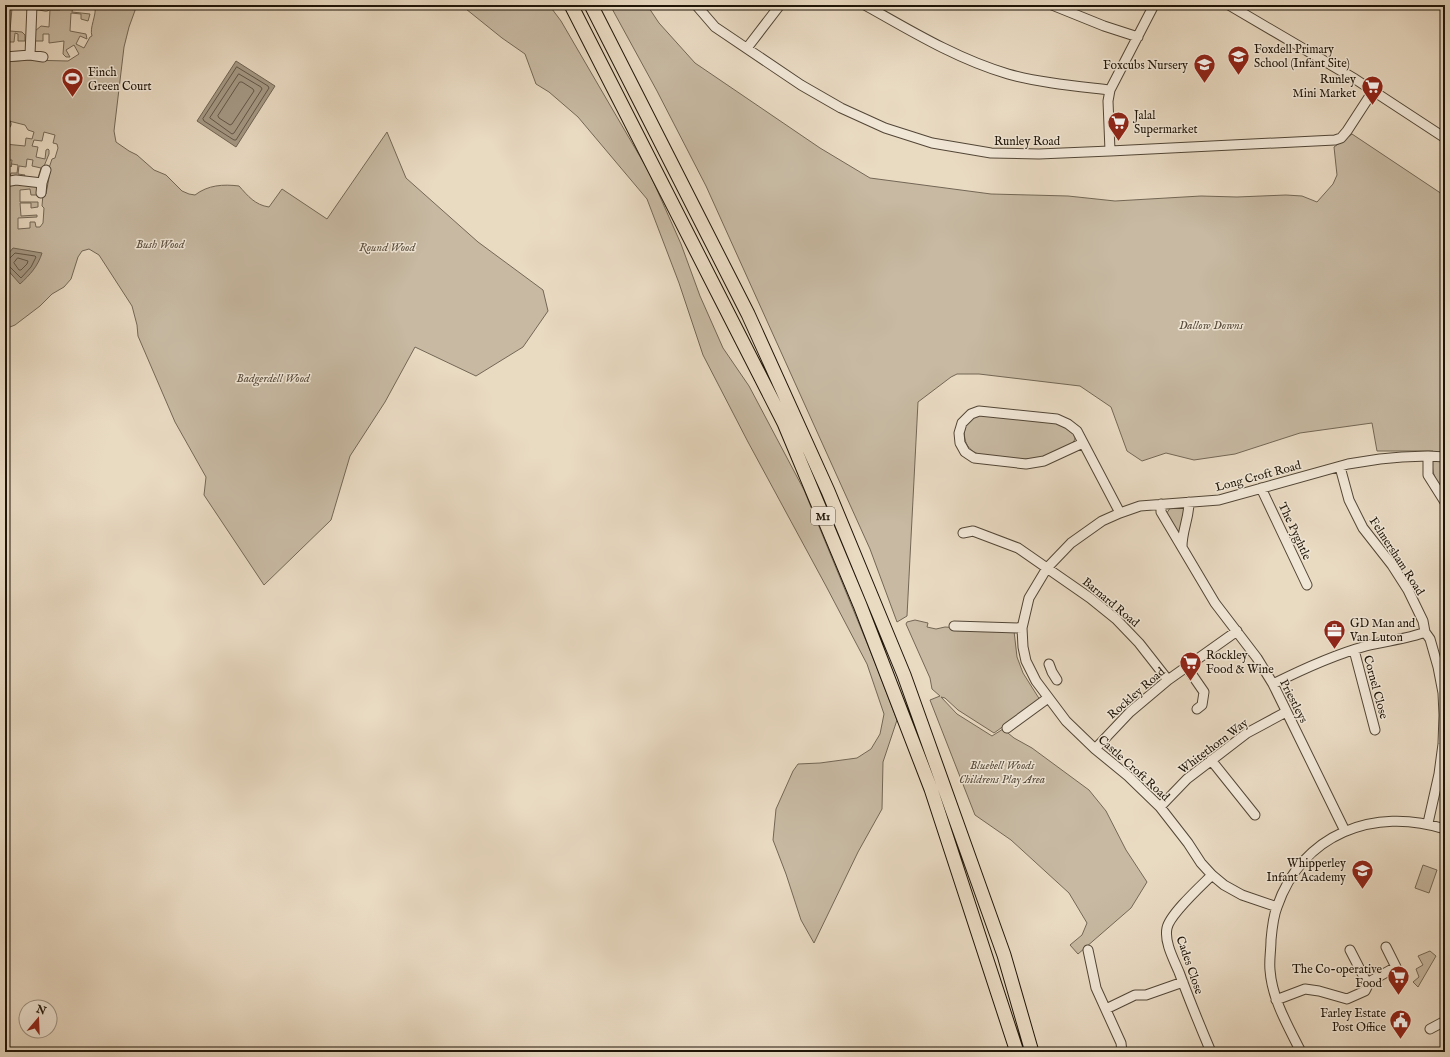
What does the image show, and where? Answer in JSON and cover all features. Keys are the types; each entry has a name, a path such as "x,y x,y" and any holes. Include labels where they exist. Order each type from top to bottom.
{"highway":[{"name":"M1","path":"571,5 784,423 860,605 931,789 1017,1052"},
{"name":"M1","path":"591,5 748,314 828,491 904,675 1004,955 1032,1052"}],"street":[{"path":"30,55 32,5"},
{"name":"Runley Road","path":"696,5 715,27 801,85 841,108 885,128 932,143 991,153 1039,154 1110,152 1335,140 1341,138 1347,131 1373,91"},
{"path":"747,48 780,5"},
{"path":"865,5 949,51 978,63 1041,82 1110,90"},
{"path":"1052,5 1104,26 1138,37"},
{"path":"1110,152 1108,101 1110,90 1154,5"},
{"path":"1229,5 1356,79 1445,138"},
{"path":"5,57 30,55 43,57"},
{"path":"41,193 46,170"},
{"path":"5,182 16,180 42,183"},
{"path":"1083,443 1044,461 1026,464 974,458 965,452 960,443 959,433 962,423 971,414 979,411 1057,419 1068,424 1077,431 1120,513"},
{"path":"1428,456 1428,474 1445,502"},
{"name":"Long Croft Road","path":"1047,568 1071,543 1102,521 1140,506 1219,500 1348,464 1380,459 1428,456 1445,457"},
{"name":"Felmersham Road","path":"1340,467 1349,500 1363,528 1392,565 1408,590 1423,621 1425,632 1430,639 1438,667 1445,715 1444,744 1428,823"},
{"name":"The Pyghtle","path":"1261,488 1307,585"},
{"path":"1182,549 1182,536 1189,511 1189,502"},
{"name":"Priestleys","path":"1161,504 1161,512 1215,603 1257,658 1273,684 1345,831"},
{"name":"Barnard Road","path":"963,533 973,531 1018,548 1090,598 1116,619 1139,643 1168,680"},
{"name":"Castle Croft Road","path":"1047,568 1029,598 1022,628 1022,647 1026,661 1036,681 1066,721 1094,749 1128,776 1160,806 1201,863 1212,875 1224,885 1242,895 1277,907"},
{"path":"954,626 1022,628"},
{"name":"Rockley Road","path":"1094,749 1130,712 1168,680 1186,666 1237,632"},
{"path":"1273,684 1304,668 1354,650 1386,641 1419,635 1425,632"},
{"name":"Cornel Close","path":"1354,650 1376,730"},
{"path":"1186,666 1204,692 1202,705 1197,709"},
{"path":"1036,681 1052,672"},
{"path":"1007,728 1048,698"},
{"name":"Whitethorn Way","path":"1160,806 1187,779 1247,733 1286,712"},
{"path":"1211,760 1255,815"},
{"path":"1299,1051 1276,1000 1269,969 1272,932 1277,907 1291,877 1317,848 1345,831 1371,823 1393,821 1428,823 1445,829"},
{"name":"Cades Close","path":"1211,1052 1182,982 1167,940 1167,928 1172,917 1212,875"},
{"path":"1367,983 1396,967 1386,947"},
{"path":"1088,950 1096,988 1122,1043 1122,1052"},
{"path":"1276,1000 1305,989 1319,991 1347,999 1365,991 1367,983 1350,950"},
{"path":"1106,1009 1135,996 1146,995 1182,982"},
{"path":"1430,1029 1445,1021"}],"green space":[{"path":"60,5 73,5 72,12 90,14 88,21 81,19 81,14 71,13 70,31 86,34 87,39 80,36 76,44 84,48 92,36 91,29 95,13 95,5 137,5 124,47 114,131 116,142 137,155 154,170 166,175 182,191 195,195 210,187 227,185 239,186 256,202 269,207 282,189 327,219 387,132 406,178 478,242 543,290 548,311 523,347 476,376 415,347 385,402 350,456 331,520 264,585 204,495 206,477 175,422 138,336 132,306 99,255 89,249 82,251 78,257 71,279 64,287 52,294 40,306 15,325 5,329 5,233 8,230 5,227 5,204 7,203 5,195 9,194 9,185 15,183 36,186 38,189 37,195 31,195 30,189 20,190 20,202 38,202 38,207 31,208 31,203 20,203 21,216 37,215 37,217 18,218 18,229 30,228 30,222 35,222 36,227 40,227 43,223 43,194 46,194 50,172 48,171 52,159 55,158 58,148 57,144 53,143 55,135 44,132 42,141 34,140 32,146 38,147 36,157 45,159 46,150 49,150 49,154 40,176 38,178 41,168 32,166 33,160 27,159 26,167 19,166 18,174 25,175 24,177 10,176 11,173 17,173 18,165 12,164 11,167 12,160 9,160 8,164 5,163 5,144 25,146 26,138 32,139 34,132 28,130 25,125 5,120 5,62 27,60 68,61 79,54 74,45 66,50 70,57 66,57 63,54 64,41 49,43 49,34 43,34 43,41 34,41 35,31 41,26 49,27 50,10 60,10"},
{"path":"461,5 549,5 561,21 649,172 681,244 700,296 723,348 749,386 804,490 897,720 883,762 882,809 858,852 814,943 801,920 773,840 776,809 793,771 798,764 820,763 857,758 871,749 880,734 884,714 867,664 703,355 679,283 647,199 578,117 549,92 536,84 525,54 502,38"},
{"name":"Dallow Downs","path":"610,5 647,5 659,23 695,63 820,148 870,178 991,194 1068,196 1115,201 1201,196 1237,197 1286,195 1302,196 1317,202 1333,184 1337,175 1334,147 1352,134 1445,196 1445,494 1434,474 1432,464 1433,451 1377,451 1372,423 1300,433 1235,454 1194,460 1166,453 1142,461 1127,451 1111,407 1080,386 979,374 957,374 918,402 907,616 897,622 870,549 706,186 657,91"},
{"path":"5,8 12,8 10,31 22,32 25,35 25,41 18,41 18,34 15,33 14,42 7,42 7,35 5,35"},
{"path":"975,415 1050,420 1065,425 1076,435 1072,444 1062,451 1048,456 1015,460 986,457 976,453 967,445 964,433 965,428"},
{"path":"1171,507 1181,507 1186,512 1179,535 1166,514"},
{"name":"Bluebell Woods Childrens Play Area","path":"915,620 928,623 927,627 936,629 945,627 1014,631 1017,657 1023,673 1040,700 994,733 958,710 945,698 941,697 957,714 992,736 1003,729 1014,738 1032,748 1089,790 1106,811 1126,850 1147,882 1131,908 1078,954 1070,945 1082,935 1087,923 1069,893 1011,840 975,815 930,700 940,696 932,689 930,678 906,624 907,622"},
{"path":"1423,865 1437,870 1429,893 1415,888"},
{"path":"1430,951 1436,956 1418,987 1413,982 1419,977 1416,969 1423,965 1418,956"}],"water":[{"path":"236,61 275,86 236,147 197,121"},
{"path":"13,248 42,253 33,270 20,284 5,267 5,258"}],"place":[{"name":"Foxdell Primary School (Infant Site)","path":"1239,76"},
{"name":"Foxcubs Nursery","path":"1204,84"},
{"name":"Finch Green Court","path":"72,98"},
{"name":"Runley Mini Market","path":"1372,106"},
{"name":"Jalal Supermarket","path":"1119,142"},
{"name":"GD Man and Van Luton","path":"1334,650"},
{"name":"Rockley Food & Wine","path":"1191,682"},
{"name":"Whipperley Infant Academy","path":"1362,890"},
{"name":"The Co-operative Food","path":"1398,996"},
{"name":"Farley Estate Post Office","path":"1401,1040"}],"park label":[{"name":"Bush Wood","path":"160,244"},
{"name":"Round Wood","path":"387,247"},
{"name":"Badgerdell Wood","path":"273,378"}]}
